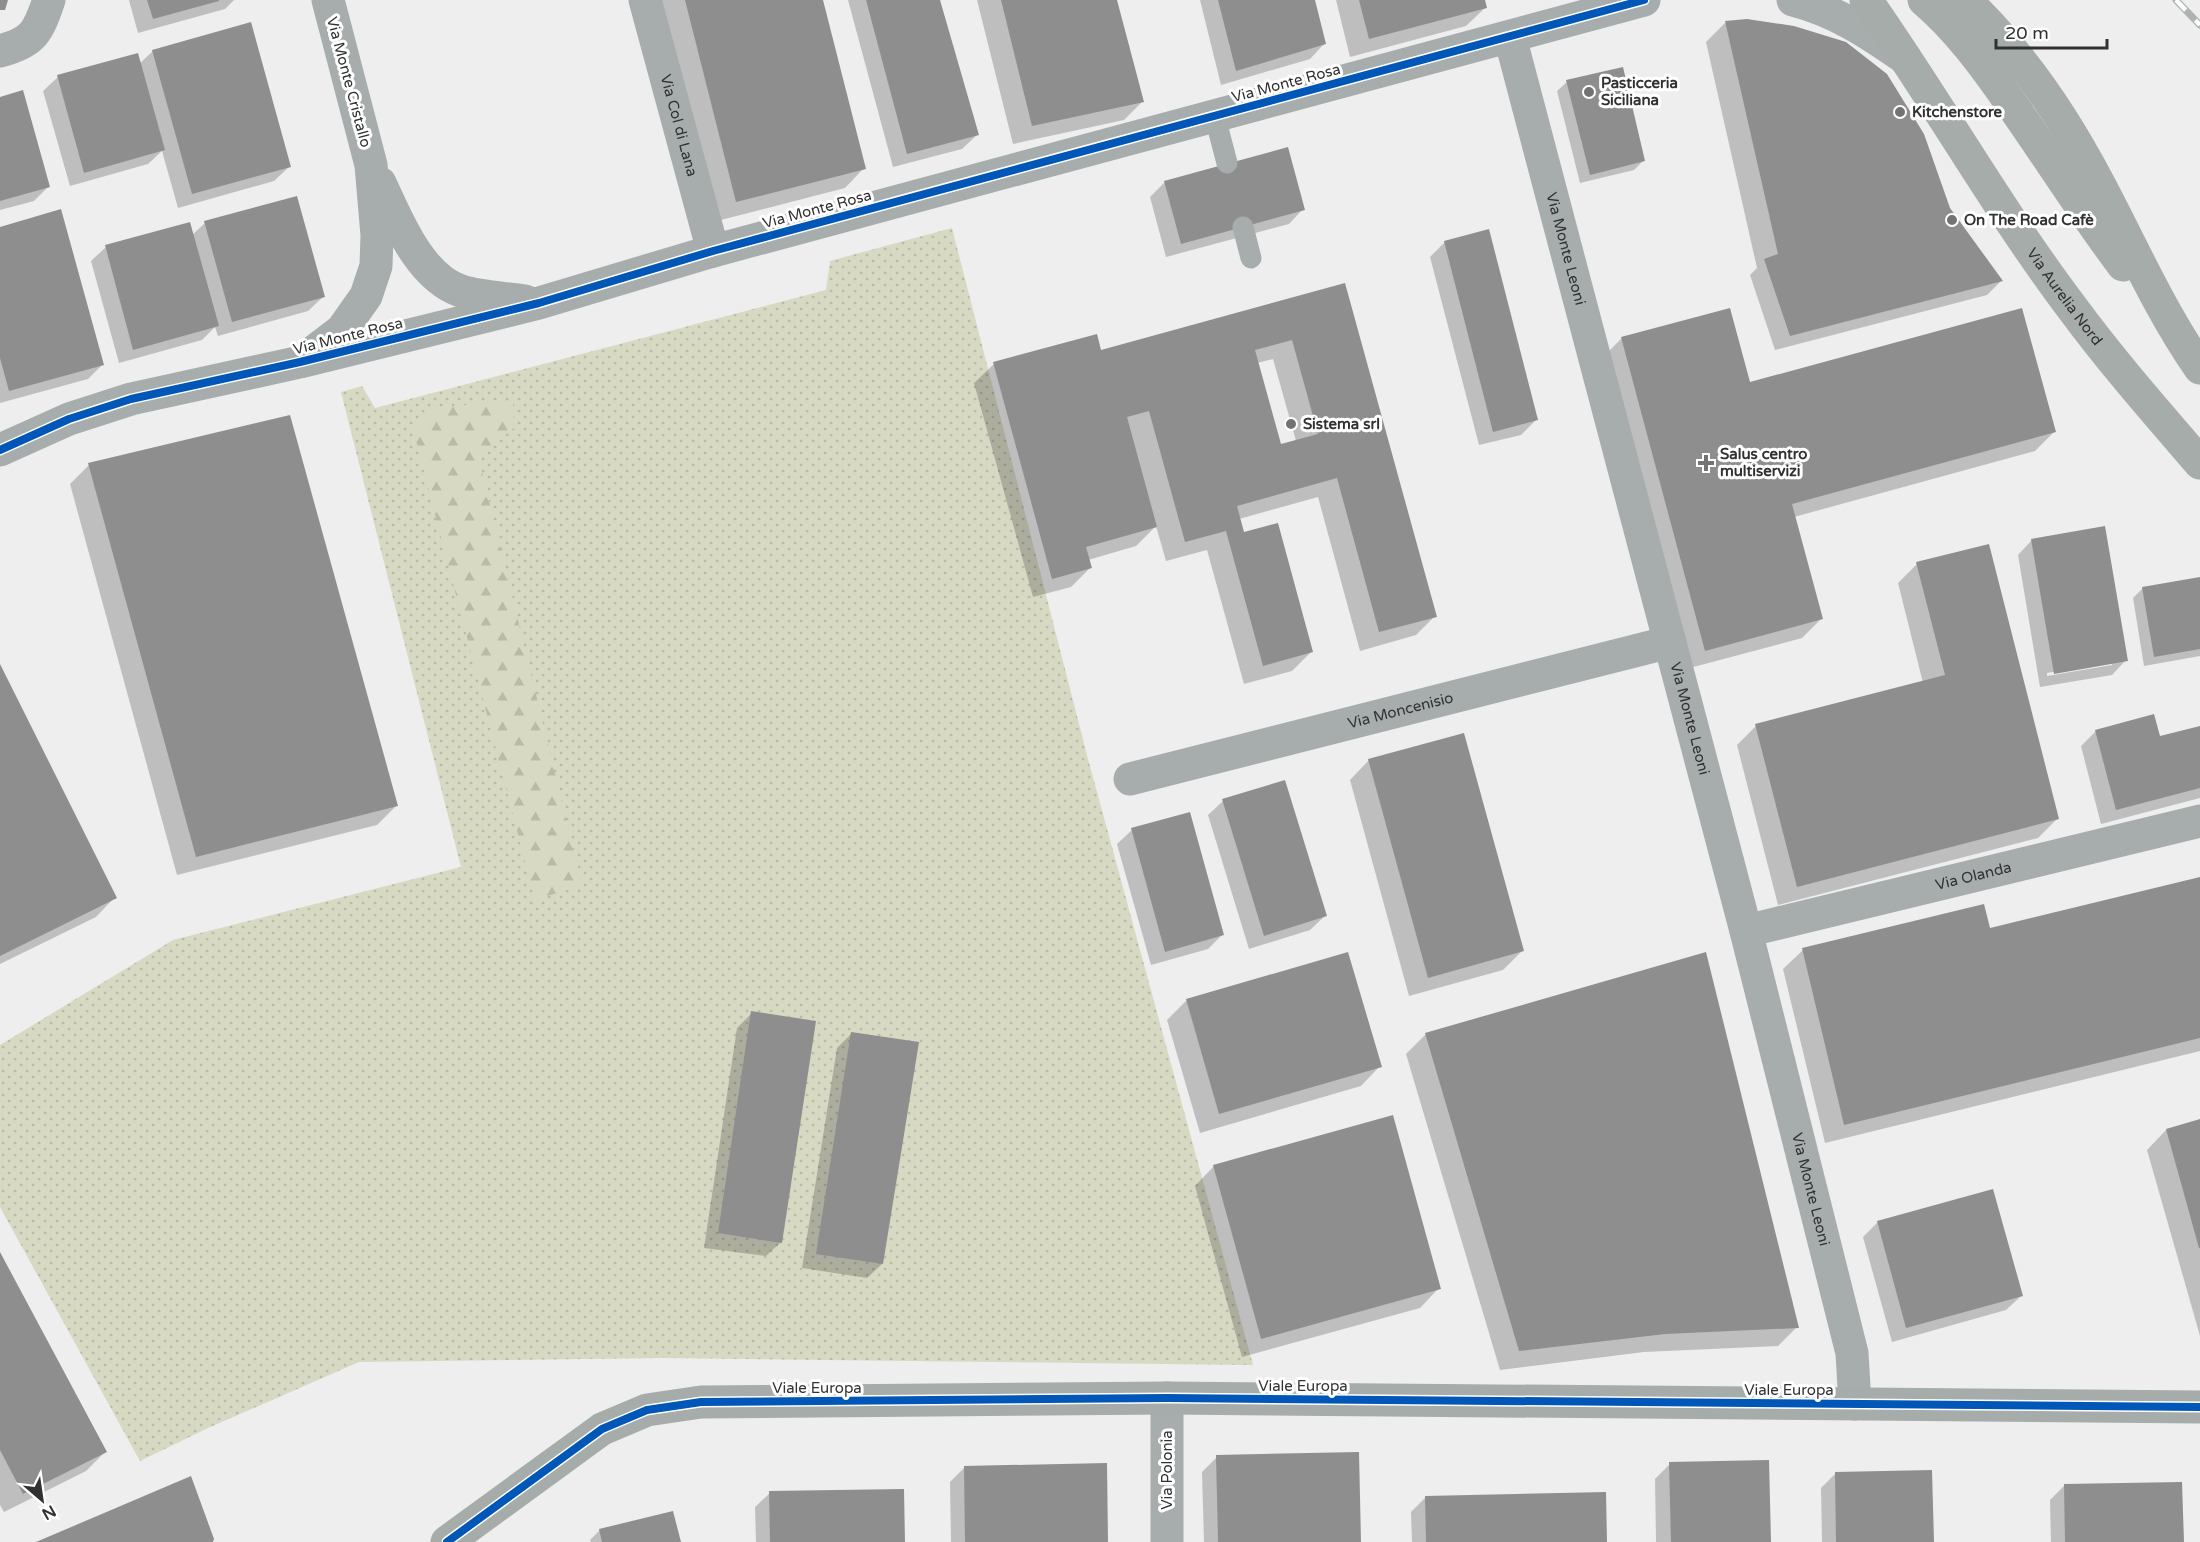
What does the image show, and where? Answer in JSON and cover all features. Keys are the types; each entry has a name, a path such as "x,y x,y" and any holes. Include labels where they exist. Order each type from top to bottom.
{"street":[{"path":"14,46 37,31 49,0"},
{"name":"Via Monte Cristallo","path":"328,0 371,165"},
{"name":"Via Col di Lana","path":"645,0 713,251"},
{"name":"Via Monte Rosa","path":"0,450 69,419 131,399 300,362 539,303 713,251 1644,0"},
{"path":"1793,0 1821,8 1850,21 1908,60"},
{"name":"Via Aurelia Nord","path":"1866,0 1908,60 1982,179 2073,310 2200,463"},
{"path":"1924,0 1937,11 1987,69 2041,145 2096,230 2200,368"},
{"path":"1965,0 2029,72 2067,130 2099,183 2177,335"},
{"name":"Via Monte Leoni","path":"1510,37 1746,931 1852,1353 1855,1404"},
{"path":"371,165 416,253 436,276 460,291 539,303"},
{"path":"300,362 342,330 366,296 376,266 377,235 371,165"},
{"name":"Via Moncenisio","path":"1130,779 1670,642"},
{"name":"Via Olanda","path":"1746,931 2200,822"},
{"name":"Viale Europa","path":"447,1542 602,1429 647,1410 701,1402 1167,1398 2200,1407"},
{"name":"Via Polonia","path":"1167,1398 1167,1542"}],"lane":[{"path":"1215,117 1227,163"},
{"path":"1243,226 1251,258"}],"green space":[{"path":"952,228 1088,759 1253,1365 663,1358 359,1362 208,1428 140,1461 0,1207 0,1045 173,940 461,867 341,392 362,386 375,408 826,290 830,261"},
{"path":"513,400 514,428 478,455 582,885 535,900 412,425 437,408"}],"building":[{"path":"0,0 8,0 5,10 0,10"},
{"path":"147,0 219,0 219,1 153,19"},
{"path":"685,0 823,0 866,169 736,202"},
{"path":"866,0 940,0 979,135 907,154"},
{"path":"1001,0 1117,0 1144,102 1032,126"},
{"path":"1218,0 1315,0 1326,44 1236,71"},
{"path":"1359,0 1485,0 1487,8 1369,39"},
{"path":"1747,19 1794,26 1846,42 1887,74 1924,134 1950,208 2003,281 1790,336 1764,259 1778,254 1725,21"},
{"path":"251,22 291,167 192,194 152,50"},
{"path":"138,53 165,150 84,173 57,75"},
{"path":"1623,67 1645,161 1590,175 1566,80"},
{"path":"23,90 50,187 0,201 0,97"},
{"path":"1288,147 1305,210 1181,244 1164,181"},
{"path":"297,196 325,297 232,322 204,221"},
{"path":"61,209 104,365 9,391 0,358 0,227"},
{"path":"190,222 219,326 133,350 105,245"},
{"path":"1489,229 1538,420 1493,432 1444,241"},
{"path":"1345,283 1437,617 1379,632 1337,478 1237,506 1244,532 1278,523 1313,652 1263,666 1226,531 1185,542 1149,411 1127,417 1157,527 1086,547 1092,568 1052,579 993,362 1097,334 1101,350","holes":["1292,340 1318,434 1281,444 1255,350"]},
{"path":"1730,308 1750,382 2022,308 2056,432 1792,504 1823,619 1705,651 1621,337"},
{"path":"290,415 398,806 196,857 88,463"},
{"path":"2105,526 2128,661 2054,674 2031,539"},
{"path":"1989,544 2059,819 1797,887 1755,724 1945,675 1916,562"},
{"path":"2200,577 2200,649 2154,657 2142,587"},
{"path":"0,664 117,898 0,956"},
{"path":"2154,714 2160,736 2200,726 2200,788 2116,810 2095,730"},
{"path":"1464,733 1524,951 1428,978 1368,759"},
{"path":"1285,780 1327,916 1264,936 1222,799"},
{"path":"1190,812 1224,935 1165,952 1131,828"},
{"path":"2200,877 2200,1038 1844,1125 1802,948 1984,904 1990,928"},
{"path":"1348,952 1382,1067 1219,1114 1186,999"},
{"path":"1706,952 1799,1328 1665,1334 1519,1351 1425,1033"},
{"path":"751,1011 816,1021 782,1243 718,1233"},
{"path":"851,1032 919,1042 883,1264 816,1254"},
{"path":"1393,1115 1441,1289 1261,1339 1213,1165"},
{"path":"2200,1119 2200,1248 2199,1248 2166,1129"},
{"path":"1993,1189 2023,1296 1906,1328 1877,1221"},
{"path":"0,1252 107,1452 23,1494 0,1450"},
{"path":"1359,1452 1361,1542 1218,1542 1216,1455"},
{"path":"1769,1460 1771,1542 1671,1542 1669,1462"},
{"path":"1107,1463 1108,1542 965,1542 964,1466"},
{"path":"1932,1470 1934,1542 1836,1542 1835,1472"},
{"path":"191,1476 214,1539 213,1542 36,1542"},
{"path":"2182,1482 2184,1542 2065,1542 2064,1484"},
{"path":"904,1489 905,1542 770,1542 769,1491"},
{"path":"1606,1492 1607,1542 1426,1542 1425,1496"},
{"path":"673,1511 681,1542 602,1542 599,1529"}],"railway":[{"path":"2176,0 2200,25"}],"cycle path":[{"path":"0,450 69,419 131,399 300,362 539,303 713,251 1644,0"},
{"path":"447,1542 602,1429 647,1410 701,1402 1167,1398 2200,1407"}],"place":[{"name":"Pasticceria Siciliana","path":"1589,92"},
{"name":"Kitchenstore","path":"1900,112"},
{"name":"On The Road Cafè","path":"1952,220"},
{"name":"Sistema srl","path":"1291,424"},
{"name":"Salus centro multiservizi","path":"1706,463"}]}
